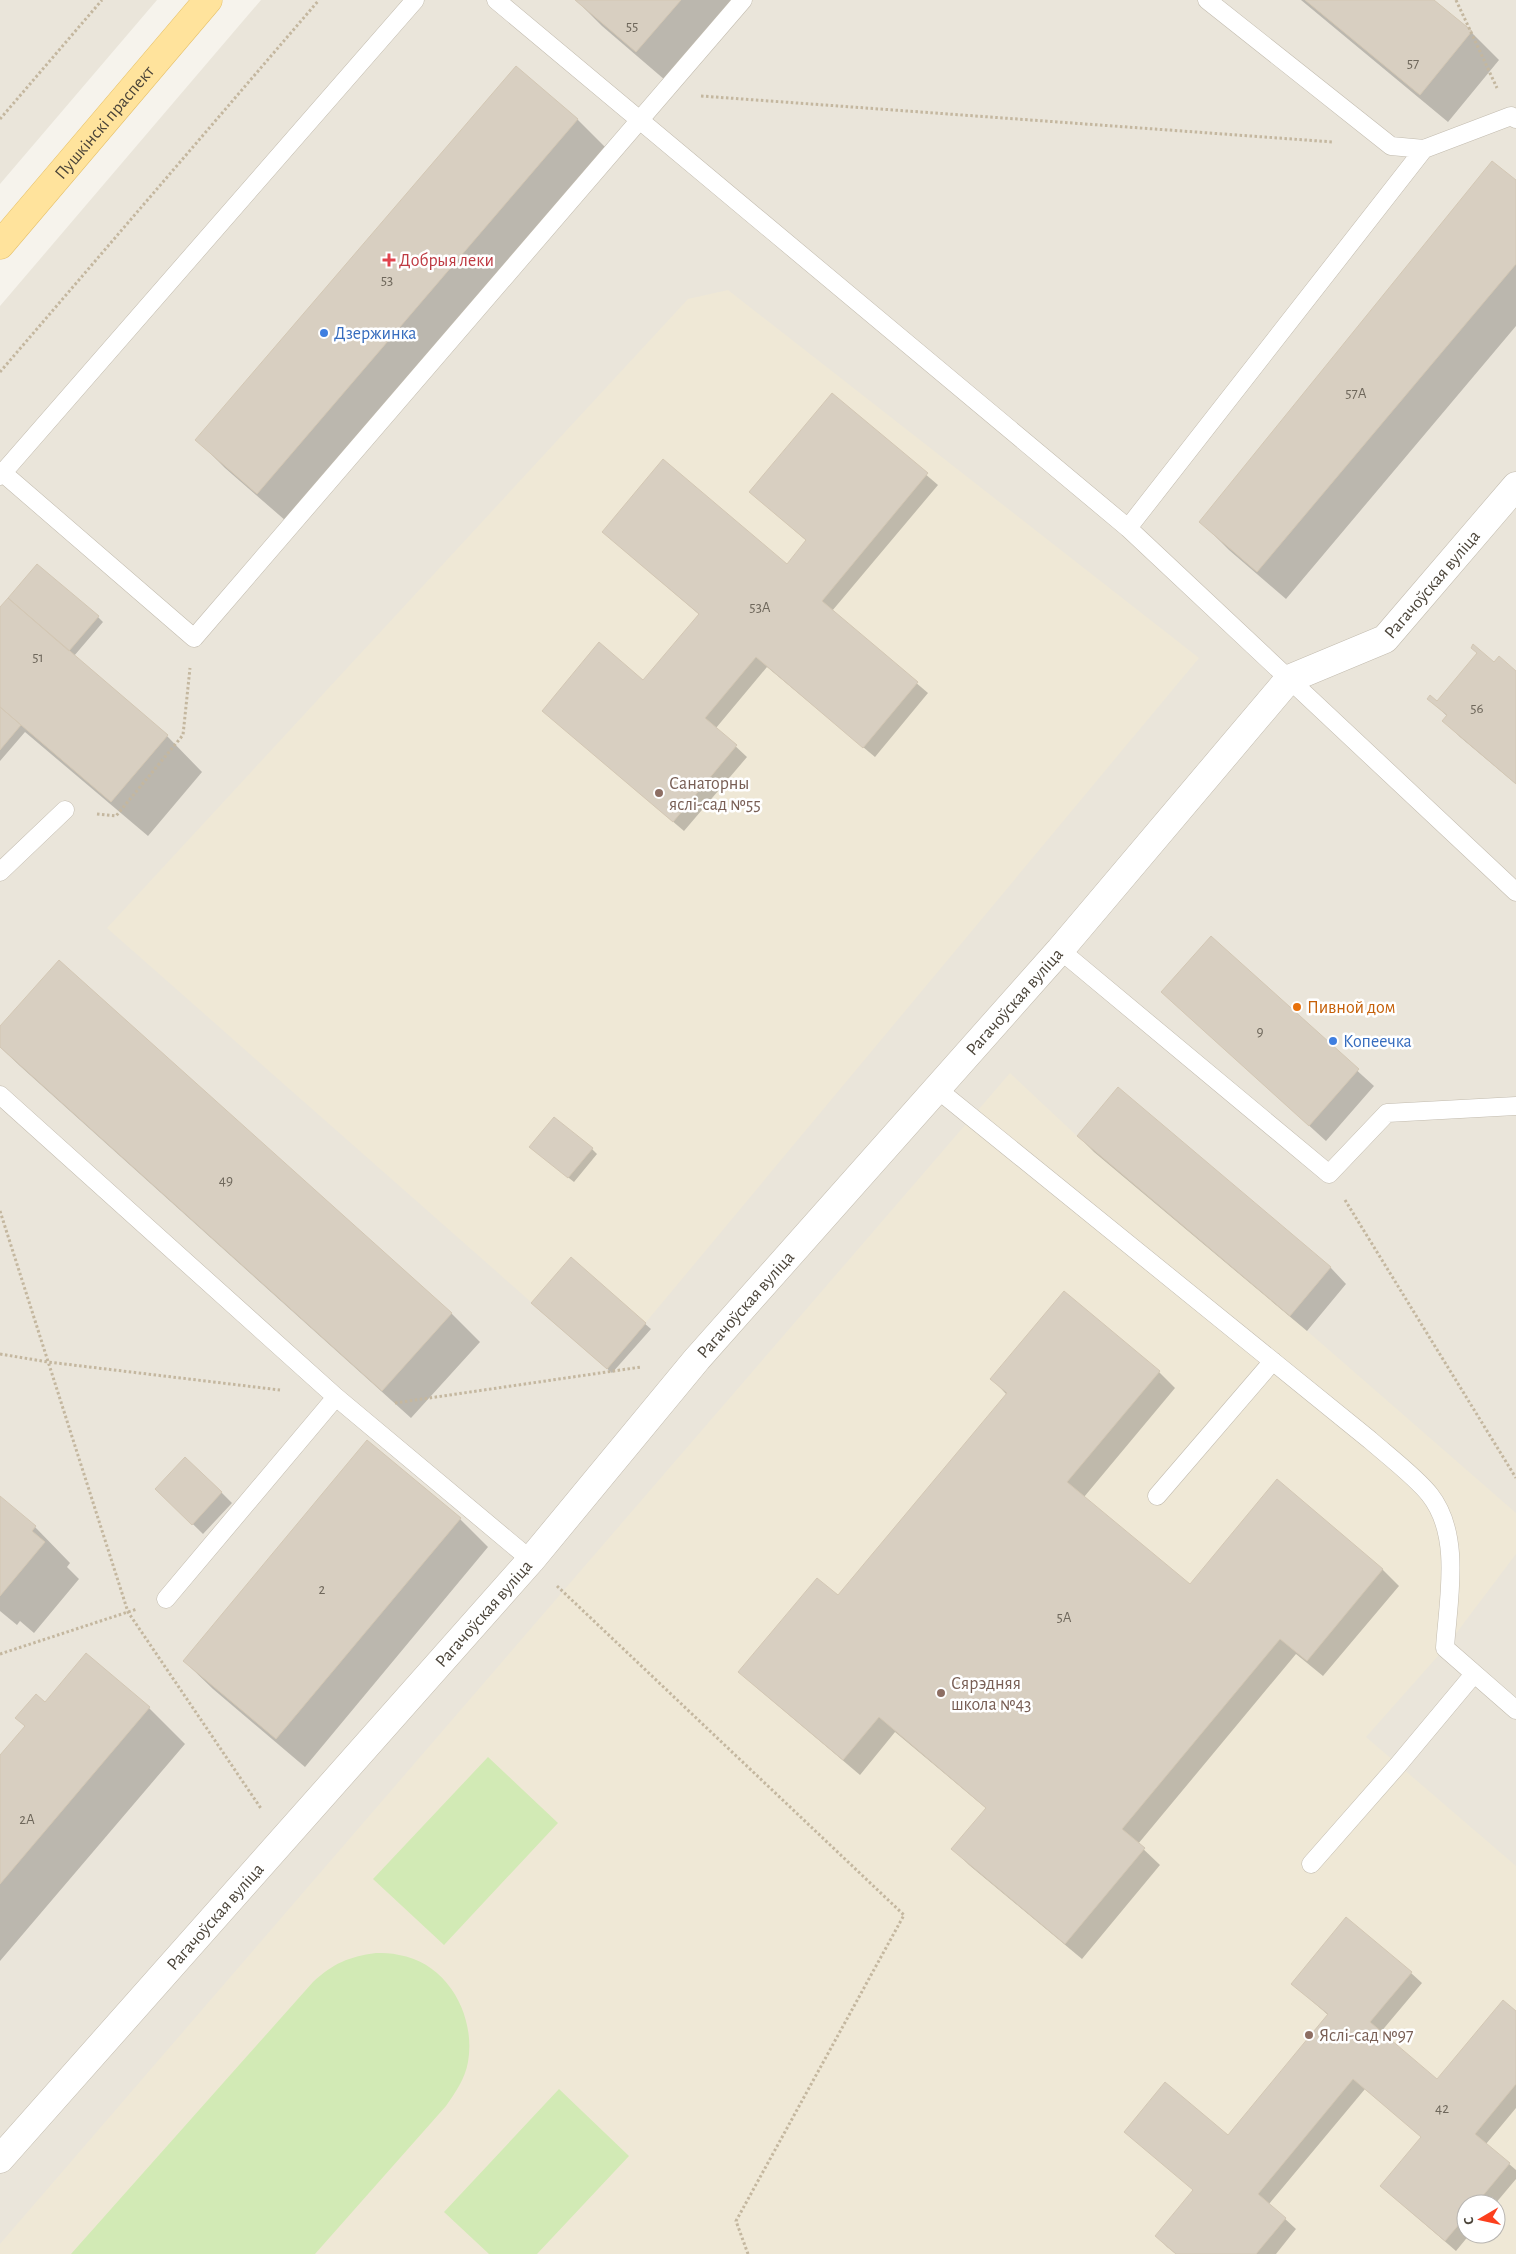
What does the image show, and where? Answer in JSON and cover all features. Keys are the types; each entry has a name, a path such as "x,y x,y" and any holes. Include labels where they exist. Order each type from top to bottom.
{"main road":[{"name":"Пушкінскі праспект","path":"0,245 208,0"}],"street":[{"name":"Рагачоўская вуліца","path":"0,2159 531,1560 697,1359 1060,950 1289,679 1385,639 1516,486"}],"lane":[{"path":"415,0 1,474 194,638 743,0"},
{"path":"496,0 1128,528 1516,892"},
{"path":"1207,0 1391,146 1424,149 1513,118"},
{"path":"1128,528 1424,149"},
{"path":"0,872 65,810"},
{"path":"1060,950 1329,1174 1387,1113 1516,1106"},
{"path":"937,1088 1370,1440 1430,1494 1442,1514 1451,1553 1445,1648 1516,1710"},
{"path":"0,1095 336,1397 531,1560"},
{"path":"1157,1496 1273,1361"},
{"path":"166,1599 336,1397"},
{"path":"1311,1864 1398,1765 1474,1674"}],"path":[{"path":"0,119 102,0"},
{"path":"0,372 319,0"},
{"path":"1456,0 1513,118"},
{"path":"661,93 1391,146"},
{"path":"65,810 116,816 183,735 194,638"},
{"path":"1329,1174 1516,1478"},
{"path":"0,1211 128,1612 282,1840"},
{"path":"531,1560 904,1915 736,2221 748,2254"},
{"path":"0,1654 166,1599"}],"shaded area":[{"path":"0,0 157,0 0,184"},
{"path":"261,0 1516,0 1516,2254 0,2254 0,306"},
{"name":"Санаторны яслі-сад №55","path":"728,290 1199,658 607,1369 107,928 688,299"},
{"name":"Сярэдняя школа №43","path":"1010,1073 1077,1136 1290,1316 1516,1513 1516,1554 1445,1648 1366,1737 1516,1866 1516,2254 0,2254 0,2244"}],"green space":[{"path":"488,1757 558,1823 444,1945 373,1879"},
{"path":"376,1953 396,1954 416,1960 432,1969 444,1980 455,1994 463,2010 469,2045 467,2068 446,2106 315,2254 71,2254 313,1982 342,1962"},
{"path":"559,2089 629,2156 537,2254 489,2254 444,2212"}],"building":[{"path":"575,0 681,0 636,52"},
{"path":"1305,0 1434,0 1472,31 1420,95"},
{"path":"516,66 578,119 257,494 195,440"},
{"path":"1492,161 1516,180 1516,264 1257,572 1199,522"},
{"path":"832,393 928,473 822,601 918,682 863,748 756,657 705,718 737,745 673,822 542,711 599,642 643,680 699,614 602,532 663,459 787,564 806,540 749,492"},
{"path":"37,564 99,616 69,651 8,598"},
{"path":"8,598 168,735 111,802 0,707 0,607"},
{"path":"1473,644 1494,662 1499,656 1516,671 1516,784 1442,721 1447,715 1427,699 1430,695 1437,701 1477,653 1471,648"},
{"path":"0,707 21,725 0,750"},
{"path":"1211,936 1359,1069 1309,1126 1161,992"},
{"path":"59,960 452,1313 382,1391 0,1047 0,1026"},
{"path":"1118,1087 1331,1267 1290,1316 1077,1136"},
{"path":"554,1117 593,1148 568,1178 529,1147"},
{"path":"571,1257 646,1323 607,1369 531,1303"},
{"path":"1064,1291 1160,1371 1067,1482 1190,1584 1277,1479 1383,1569 1307,1661 1280,1639 1122,1829 1145,1848 1065,1944 951,1849 986,1808 879,1717 843,1760 738,1672 817,1578 838,1595 1007,1393 990,1379"},
{"path":"367,1440 461,1518 276,1739 183,1661"},
{"path":"185,1457 222,1492 192,1525 155,1489"},
{"path":"0,1496 36,1526 32,1531 45,1542 0,1596"},
{"path":"86,1653 150,1707 0,1884 0,1755 25,1726 15,1718 36,1694 45,1702"},
{"path":"1346,1917 1412,1972 1370,2022 1437,2079 1503,2000 1516,2011 1516,2084 1475,2134 1510,2163 1484,2194 1456,2194 1456,2228 1445,2241 1380,2186 1421,2137 1353,2079 1258,2194 1286,2218 1256,2254 1176,2254 1155,2236 1193,2190 1124,2132 1165,2082 1228,2135 1328,2014 1291,1984"}],"place":[{"name":"Добрыя леки","path":"389,260"},
{"name":"Дзержинка","path":"324,333"},
{"name":"Санаторны яслі-сад №55","path":"659,793"},
{"name":"Пивной дом","path":"1297,1007"},
{"name":"Копеечка","path":"1333,1041"},
{"name":"Сярэдняя школа №43","path":"941,1693"},
{"name":"Яслі-сад №97","path":"1309,2035"}]}
